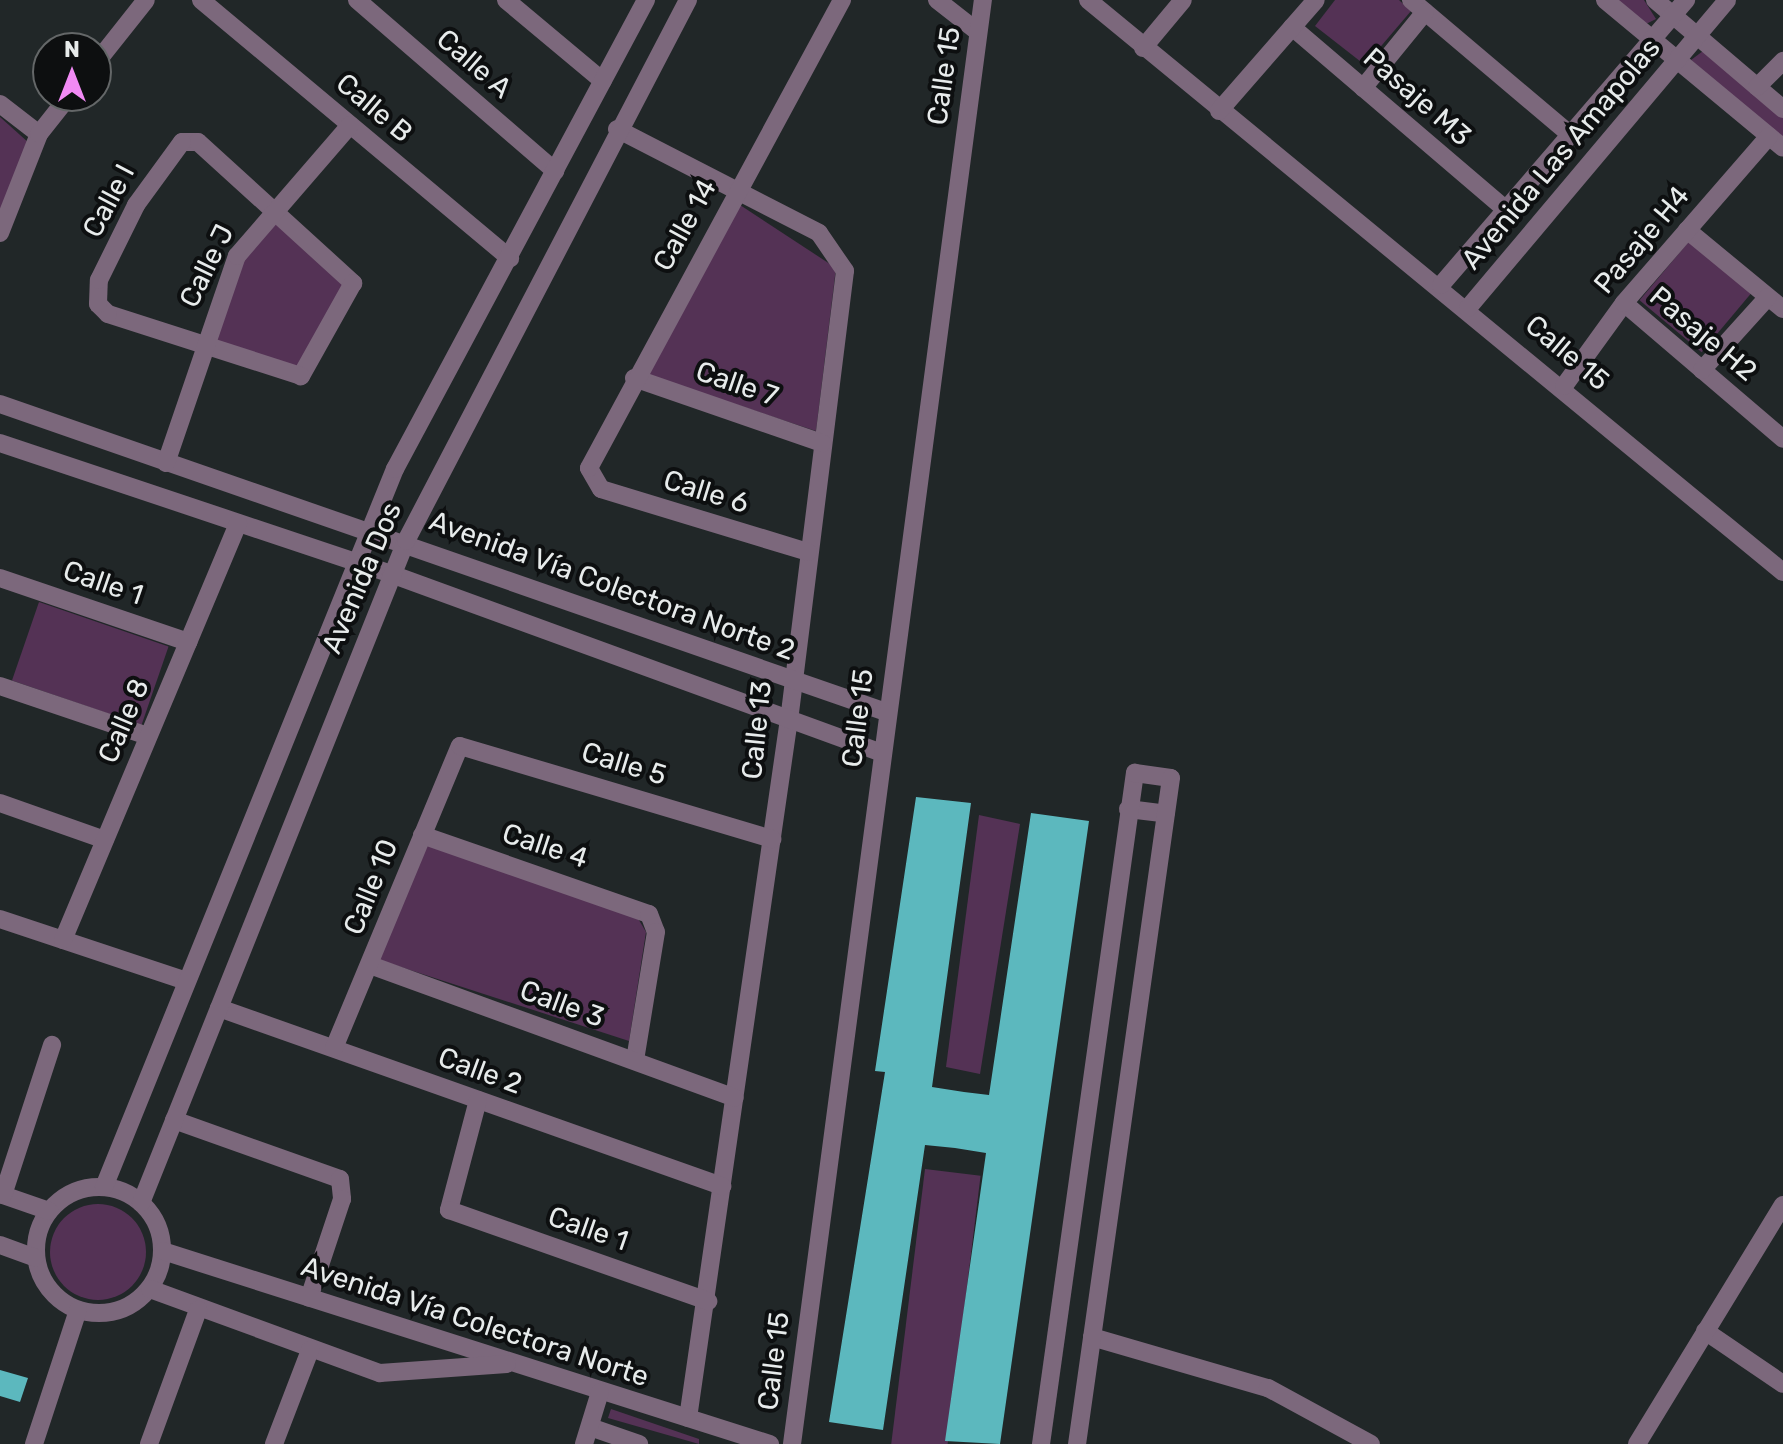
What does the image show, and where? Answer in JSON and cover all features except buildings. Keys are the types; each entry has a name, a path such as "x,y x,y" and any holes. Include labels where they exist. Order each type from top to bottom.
{"street":[{"path":"112,43 146,0"},
{"name":"Calle B","path":"201,0 510,258"},
{"name":"Calle A","path":"357,0 555,171"},
{"path":"506,0 603,81"},
{"name":"Avenida Dos","path":"104,1187 368,529 646,0"},
{"name":"Avenida Dos","path":"141,1203 406,541 617,129 688,0"},
{"name":"Calle 14","path":"591,481 590,457 842,0"},
{"path":"937,0 978,32"},
{"name":"Calle 15","path":"792,1444 886,712 983,0"},
{"name":"Calle 15","path":"1088,0 1219,111 1441,285 1781,565"},
{"path":"1143,48 1183,0"},
{"path":"1219,111 1316,0"},
{"path":"1605,0 1776,142"},
{"path":"1655,0 1783,109"},
{"name":"Avenida Las Amapolas","path":"1441,285 1686,0"},
{"name":"Avenida Las Amapolas","path":"1468,308 1727,0"},
{"path":"1363,88 1418,6 1571,135"},
{"name":"Pasaje M3","path":"1292,27 1506,210"},
{"path":"1757,87 1783,61"},
{"path":"0,104 39,134"},
{"path":"0,233 39,134 56,112"},
{"name":"Calle J","path":"166,463 202,343 237,256 273,206 350,125"},
{"name":"Calle 13","path":"617,129 819,233 840,256 845,271 790,680 789,719 708,1301 688,1418"},
{"name":"Calle I","path":"202,343 108,314 98,298 99,280 156,170 188,141 198,142 273,206"},
{"name":"Pasaje H4","path":"1564,386 1624,303 1687,230 1776,142"},
{"path":"202,343 301,376 353,283 273,206"},
{"path":"1687,230 1783,309"},
{"path":"1702,370 1768,297"},
{"name":"Pasaje H2","path":"1624,303 1783,439"},
{"name":"Calle 7","path":"634,378 822,443"},
{"name":"Avenida Vía Colectora Norte 2","path":"0,404 166,463 406,541 886,712"},
{"path":"0,443 391,574 882,753"},
{"name":"Calle 6","path":"591,481 808,552"},
{"name":"Calle 8","path":"63,940 238,523"},
{"name":"Calle 1","path":"0,578 188,642"},
{"path":"0,686 148,736"},
{"name":"Calle 5","path":"460,746 772,839"},
{"name":"Calle 10","path":"334,1048 460,746"},
{"path":"1041,1444 1135,773 1171,778 1077,1444"},
{"path":"0,803 105,840"},
{"path":"1128,809 1166,814"},
{"name":"Calle 4","path":"422,835 649,914 656,932 635,1060"},
{"path":"0,919 186,981"},
{"name":"Calle 3","path":"370,965 735,1098"},
{"name":"Calle 2","path":"219,1008 722,1186"},
{"path":"49,1211 1,1194 52,1045"},
{"name":"Calle 1","path":"478,1100 449,1210 708,1301"},
{"path":"174,1120 340,1179 342,1199 309,1298"},
{"path":"104,1187 141,1203 159,1230 163,1251 150,1289 123,1309 78,1310 49,1290 35,1258 49,1211 68,1195 104,1187"},
{"path":"1637,1444 1783,1205"},
{"path":"0,1245 35,1258"},
{"name":"Avenida Vía Colectora Norte","path":"163,1251 688,1418 739,1439 770,1444"},
{"path":"150,1289 198,1310 380,1373 510,1363"},
{"path":"34,1444 78,1310"},
{"path":"149,1444 198,1310"},
{"path":"1705,1331 1783,1384"},
{"path":"1092,1337 1268,1388 1371,1444"},
{"path":"274,1444 310,1350"},
{"path":"600,1392 587,1436 639,1444"}],"shaded area":[{"path":"1335,0 1399,0 1411,11 1365,65 1315,26"},
{"path":"1618,0 1644,0 1656,19 1646,24"},
{"path":"1703,51 1783,117 1783,141 1691,60"},
{"path":"0,117 29,143 0,212"},
{"path":"740,205 836,268 816,431 649,376 645,363"},
{"path":"279,220 345,283 299,366 290,368 214,340 243,259"},
{"path":"1691,239 1753,291 1702,352 1640,300"},
{"path":"39,602 169,647 142,725 12,680"},
{"path":"979,815 1020,824 980,1074 946,1067"},
{"path":"428,845 636,915 646,932 629,1041 373,958"},
{"path":"925,1169 981,1176 948,1444 891,1444"},
{"path":"98,1204 116,1208 132,1218 142,1234 146,1252 142,1270 132,1286 116,1296 98,1300 80,1296 64,1286 54,1270 50,1252 54,1234 64,1218 80,1208"},
{"path":"611,1409 699,1439 699,1444 608,1418"}]}
